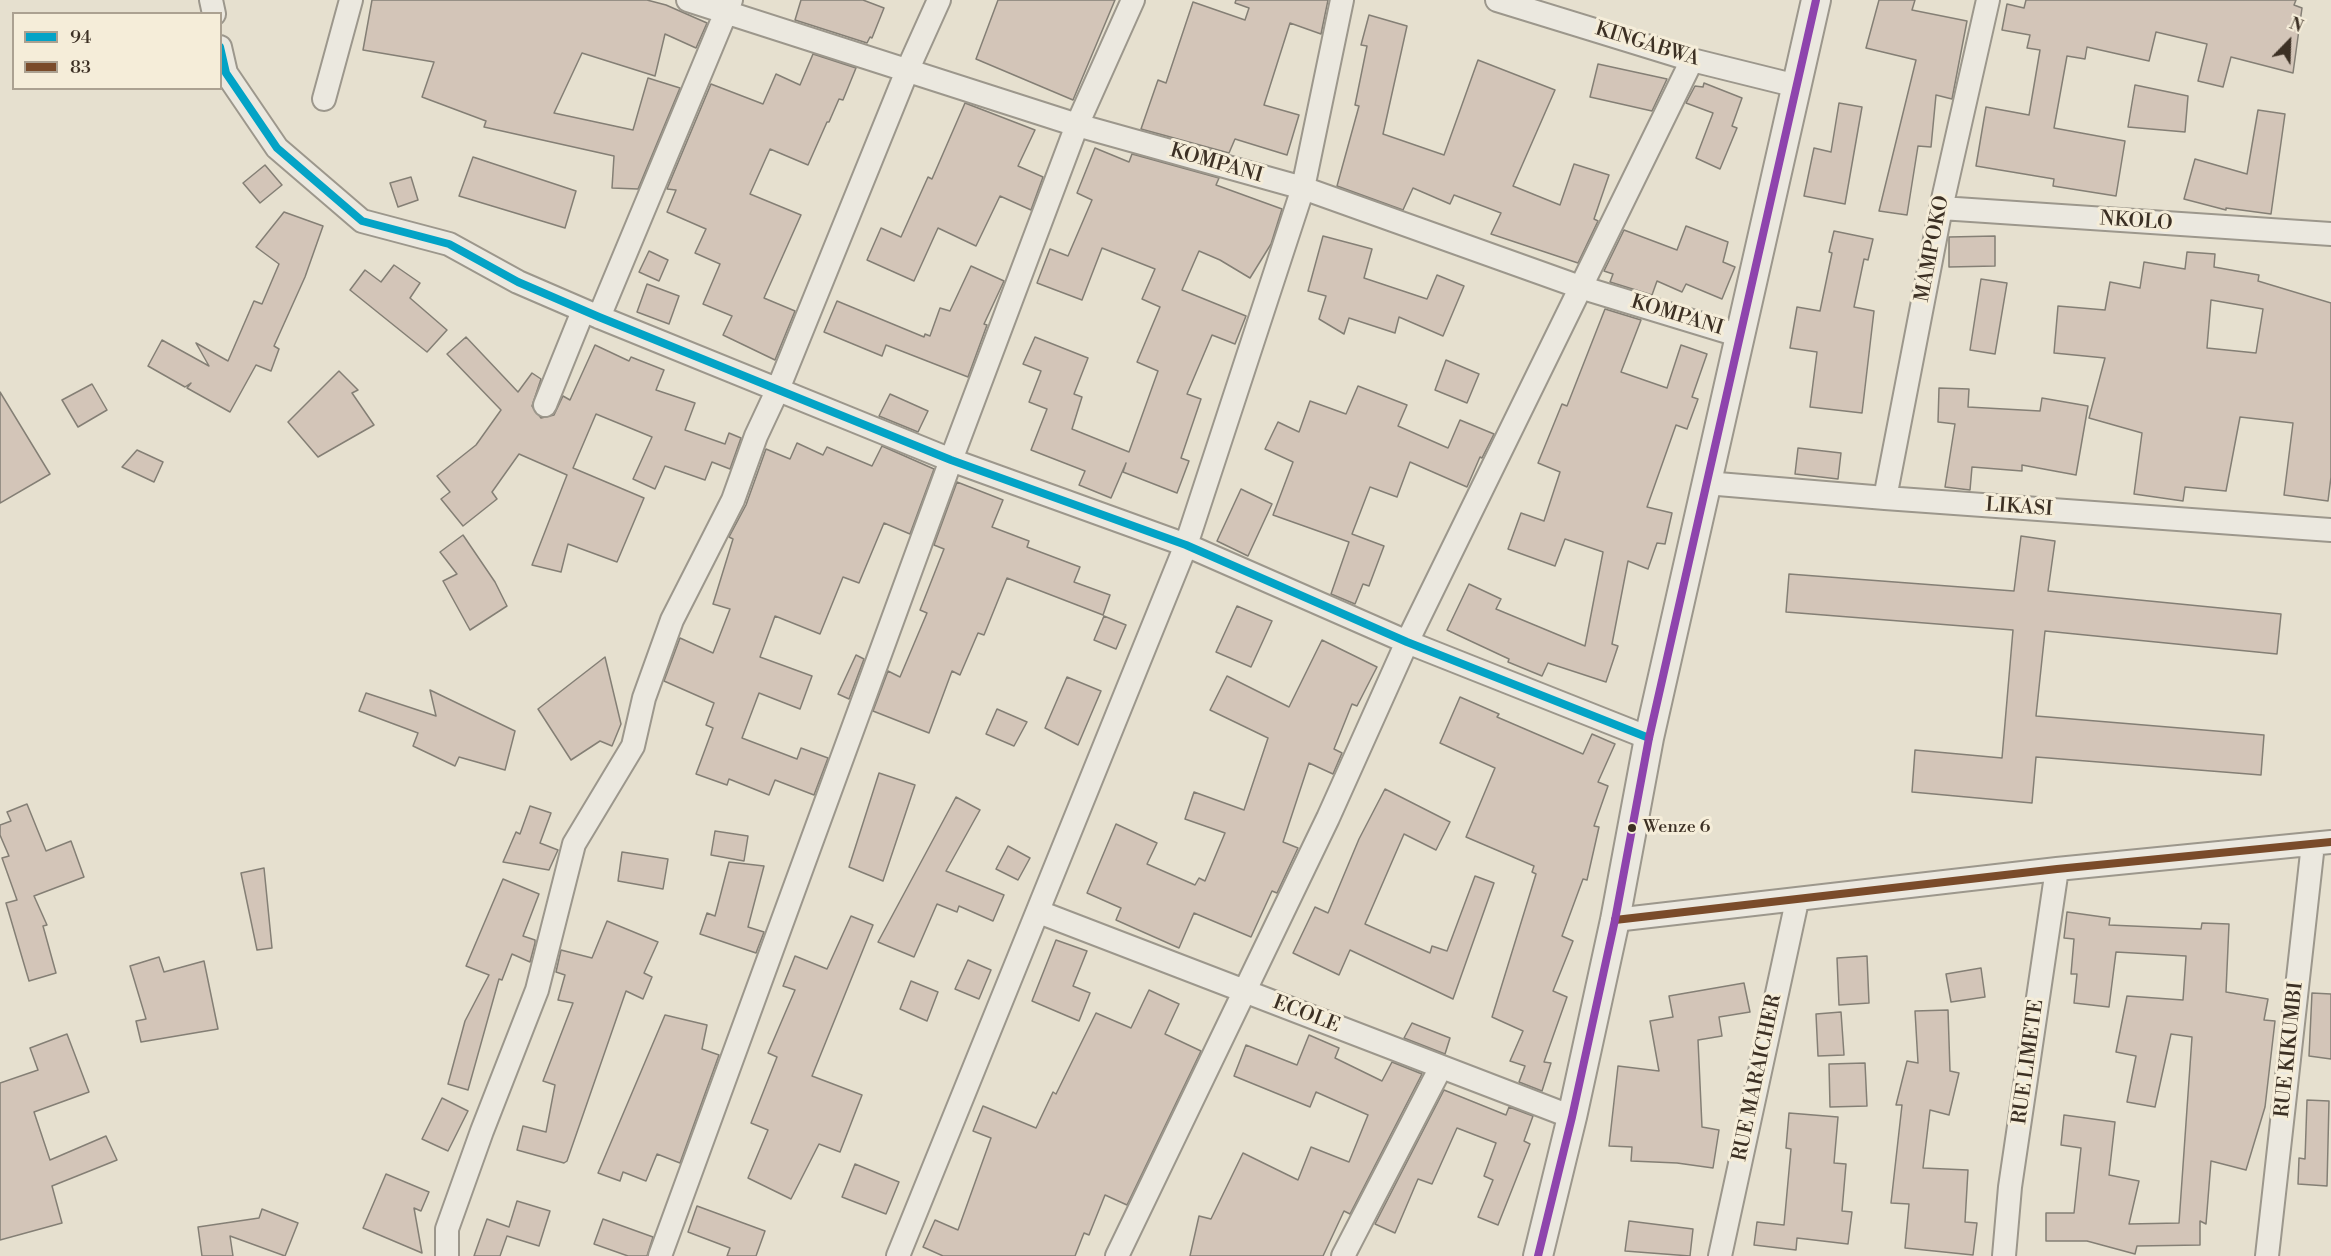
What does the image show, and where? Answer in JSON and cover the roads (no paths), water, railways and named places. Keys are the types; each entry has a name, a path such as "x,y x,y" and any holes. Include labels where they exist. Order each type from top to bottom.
{"street":[{"path":"324,99 351,0"},
{"name":"KOMPANI","path":"688,0 728,6 907,71 1077,125 1303,188 1580,287 1741,336"},
{"path":"447,1256 447,1229 537,990 574,844 633,746 644,698 672,620 733,500 756,436 778,389 907,71 939,0"},
{"path":"660,1256 951,460 1077,125 1133,0"},
{"path":"898,1256 1186,545 1303,188 1342,0"},
{"name":"KINGABWA","path":"1497,0 1692,60 1797,86"},
{"path":"1538,1256 1572,1117 1615,920 1649,738 1816,0"},
{"name":"MAMPOKO","path":"1885,498 1941,208 1988,0"},
{"path":"545,405 591,314 728,6"},
{"path":"222,55 226,73 277,148 362,221 449,244 518,282 591,314 951,460 1186,545 1407,642 1649,738"},
{"path":"1117,1256 1245,993 1407,642 1692,60"},
{"name":"NKOLO","path":"1941,208 2331,234"},
{"name":"LIKASI","path":"1706,483 2331,530"},
{"path":"1615,920 1797,901 2057,869 2322,843"},
{"name":"RUE KIKUMBI","path":"2267,1256 2322,843"},
{"name":"RUE LIMETE","path":"2004,1256 2010,1188 2057,869"},
{"name":"RUE MARAICHER","path":"1720,1256 1797,901"},
{"name":"ECOLE","path":"1039,912 1572,1117"},
{"path":"1343,1256 1441,1066"}],"place":[{"name":"Wenze 6","path":"1632,828"}]}
